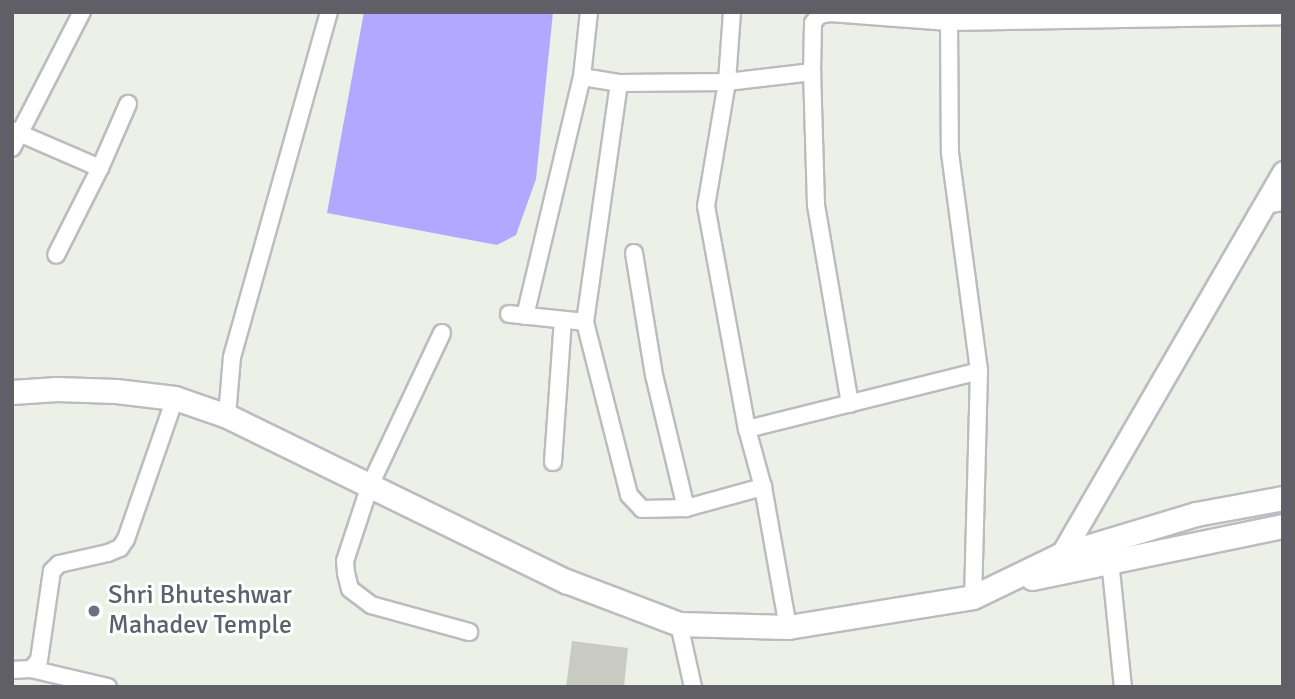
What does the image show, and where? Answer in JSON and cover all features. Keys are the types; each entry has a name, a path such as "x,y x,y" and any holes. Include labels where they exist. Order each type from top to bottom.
{"main road":[{"path":"12,392 57,389 116,391 175,398 227,416 566,581 679,624 788,628 973,597 1008,581 1196,514 1283,498"},
{"path":"1056,565 1110,561 1283,526"}],"street":[{"path":"12,148 16,132 82,12"},
{"path":"227,416 232,357 329,12"},
{"path":"585,322 517,315 582,77 589,12"},
{"path":"732,12 727,82 706,206 747,429 763,487 788,628"},
{"path":"850,404 816,205 812,72 813,23 819,15 830,13 928,16 949,22 1283,16"},
{"path":"949,22 950,153 979,371 973,597"},
{"path":"582,77 620,83 727,82 812,72"},
{"path":"620,83 585,322 632,502 642,509 686,509 763,487"},
{"path":"56,255 100,168 128,104"},
{"path":"16,132 100,168"},
{"path":"1056,565 1274,203 1283,172"},
{"path":"634,253 654,375 686,509"},
{"path":"553,462 563,320"},
{"path":"442,333 370,485 345,561 350,589 371,605 468,632"},
{"path":"747,429 979,371"},
{"path":"31,669 39,660 52,571 59,564 120,548 175,398"},
{"path":"1110,561 1123,687"},
{"path":"679,624 693,687"},
{"path":"12,670 31,669 108,687"}],"shaded area":[{"path":"364,12 553,12 536,179 516,235 497,245 327,213"}],"building":[{"path":"572,641 628,648 624,687 566,687"}],"place":[{"name":"Shri Bhuteshwar Mahadev Temple","path":"94,611"}]}
